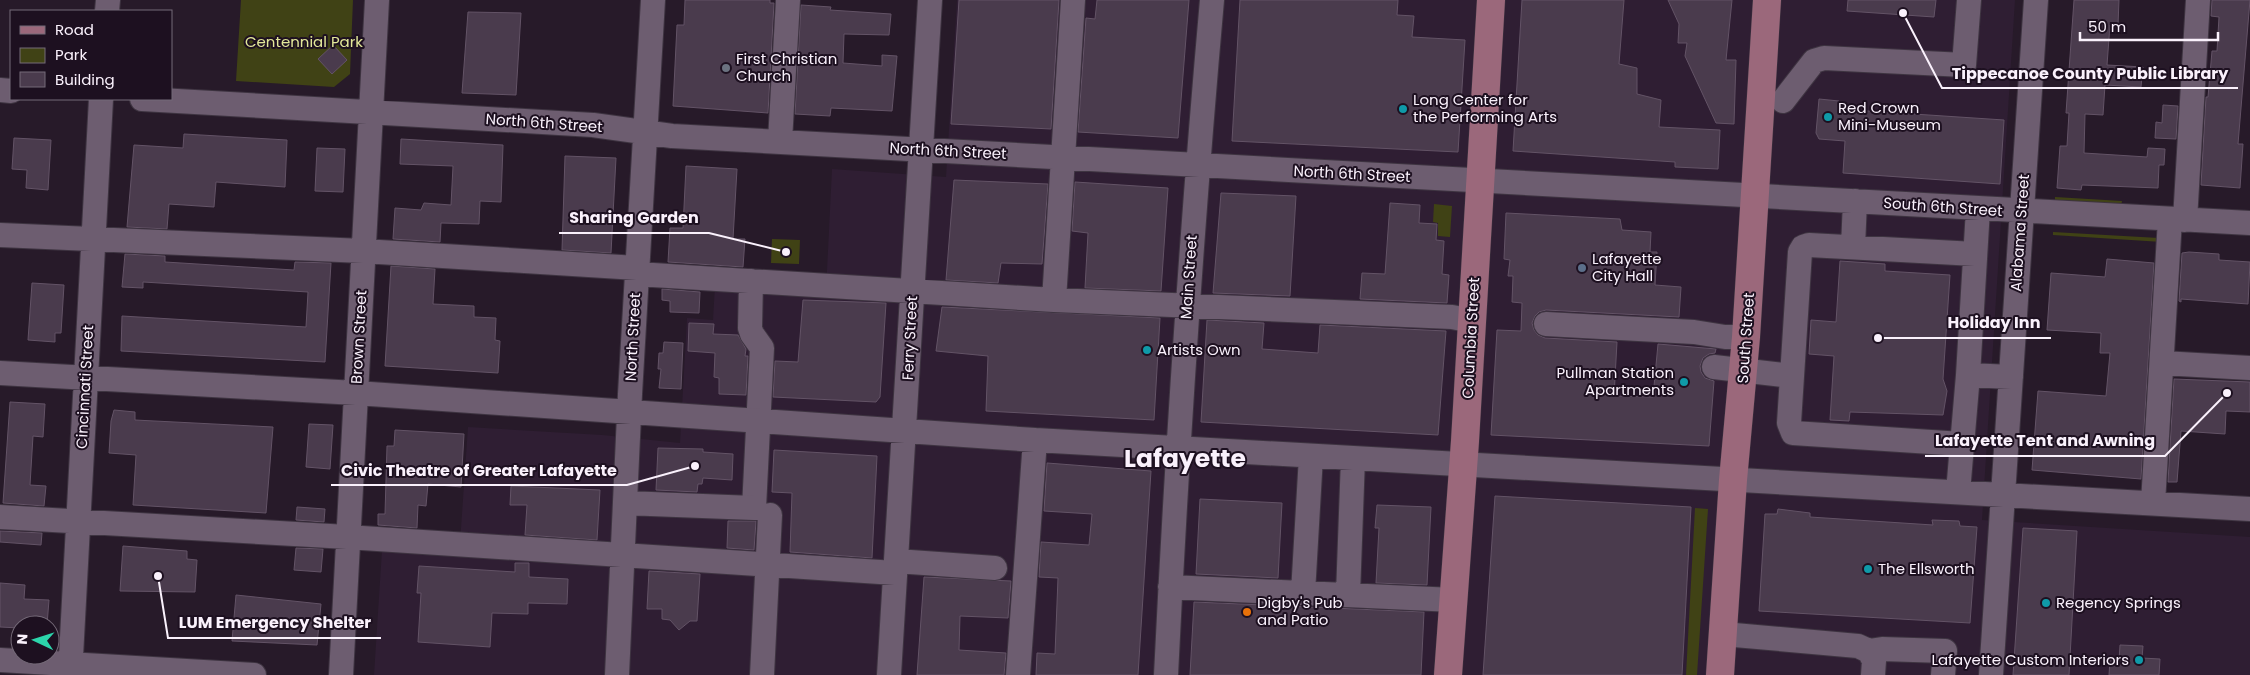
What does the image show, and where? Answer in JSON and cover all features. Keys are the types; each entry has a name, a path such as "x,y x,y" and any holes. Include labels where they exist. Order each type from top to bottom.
{"main road":[{"name":"Columbia Street","path":"1448,675 1481,182 1491,0"},
{"name":"South Street","path":"1720,675 1733,480 1744,372 1767,0"}],"street":[{"name":"Brown Street","path":"341,675 377,0"},
{"name":"North Street","path":"617,675 629,412 653,0"},
{"path":"780,141 788,0"},
{"name":"Ferry Street","path":"889,675 930,0"},
{"path":"1054,300 1073,0"},
{"name":"Main Street","path":"1166,675 1187,305 1212,0"},
{"path":"1783,101 1814,61 1824,58 1964,65 1969,0"},
{"name":"Alabama Street","path":"1991,675 2036,0"},
{"path":"2153,504 2162,363 2178,219 2198,0"},
{"name":"Cincinnati Street","path":"70,669 84,377 94,241 101,100"},
{"name":"North 6th Street","path":"160,100 594,125 672,136 1481,182 1755,195"},
{"name":"South 6th Street","path":"1755,195 2021,212 2250,223"},
{"path":"1853,247 1855,201"},
{"path":"1958,492 1968,375 1978,209"},
{"path":"0,235 94,241 363,251 751,281 1054,300 1452,318 1472,321"},
{"path":"1962,444 1793,433 1789,423 1796,301 1803,246 1975,254"},
{"path":"625,503 754,508 762,348 750,328 751,281"},
{"path":"1546,324 1694,332 1746,337"},
{"path":"2162,363 2250,368"},
{"path":"1714,368 1792,376"},
{"path":"0,373 356,393 1034,440 2250,509"},
{"path":"1968,375 2011,377"},
{"path":"1018,675 1034,440"},
{"path":"1303,593 1311,456"},
{"path":"1348,595 1353,458"},
{"path":"762,675 770,515"},
{"path":"0,517 347,537 768,566 995,568"},
{"path":"1170,587 1454,600"},
{"path":"1723,634 1830,642 1858,646 1869,651 1882,649 1945,651 1943,675"},
{"path":"1869,651 1874,661 1873,675"},
{"path":"0,660 70,669 254,675"}],"shaded area":[{"path":"957,0 2015,0 1982,520 2250,537 2250,675 374,675 382,550 459,557 468,427 602,435 680,443 687,318 713,320 715,285 826,291 832,169 946,177"}],"green space":[{"name":"Centennial Park","path":"241,0 353,0 350,74 334,87 236,81"},
{"path":"2055,197 2122,201 2121,206 2055,203"},
{"path":"1434,204 1452,206 1450,237 1438,236 1438,223 1433,222"},
{"path":"2053,232 2159,238 2162,242 2053,235"},
{"path":"772,239 800,240 799,264 771,263"},
{"path":"1695,508 1708,509 1697,675 1686,675"}],"building":[{"name":"First Christian Church","path":"685,0 770,0 770,3 774,3 768,113 673,106 677,25 684,25"},
{"path":"959,0 1059,0 1051,129 951,124"},
{"path":"1097,0 1189,0 1178,138 1078,132 1086,18 1095,19"},
{"path":"1240,0 1398,0 1397,15 1414,16 1412,37 1465,40 1458,152 1232,141"},
{"path":"1522,0 1624,0 1619,64 1637,68 1637,94 1661,100 1659,127 1720,130 1718,169 1675,167 1675,162 1513,151"},
{"path":"1668,0 1732,0 1726,60 1736,60 1734,124 1716,123 1685,56 1687,43 1678,43 1679,24"},
{"path":"1848,0 1936,0 1934,17 1847,11"},
{"path":"2074,0 2119,0 2118,25 2110,25 2107,65 2143,67 2141,87 2105,85 2103,115 2085,114 2084,153 2147,157 2148,148 2165,149 2164,165 2159,165 2158,188 2082,185 2081,190 2057,188 2060,146 2067,146 2069,113 2066,113"},
{"path":"2212,0 2250,0 2238,144 2243,144 2240,188 2201,185 2206,97 2208,97 2212,51 2217,51 2219,17 2211,16"},
{"path":"801,5 831,7 830,10 891,14 889,35 844,34 843,63 882,66 882,55 897,56 892,111 831,108 830,116 795,114"},
{"path":"468,12 521,13 516,95 462,93"},
{"path":"333,45 347,60 332,74 318,59"},
{"path":"1819,99 1839,101 1838,109 2004,120 2000,184 1843,173 1845,141 1819,139 1816,133"},
{"path":"2163,105 2178,106 2176,139 2155,138 2156,122 2162,123"},
{"path":"184,134 287,140 285,187 216,182 214,207 169,204 167,229 127,227 134,145 183,148"},
{"path":"14,138 51,140 48,190 26,188 27,170 12,169"},
{"path":"401,139 503,145 501,202 480,201 479,224 441,223 440,242 393,239 395,208 421,210 424,203 451,205 453,166 400,164"},
{"path":"317,148 345,149 343,192 315,191"},
{"path":"565,156 616,158 611,253 562,250"},
{"path":"686,166 737,169 733,239 745,239 743,267 668,262 670,228 683,228"},
{"path":"954,180 1048,184 1042,264 1001,263 998,283 946,280"},
{"path":"1075,182 1168,188 1161,291 1085,288 1088,233 1072,231"},
{"path":"1221,193 1296,196 1290,296 1213,293"},
{"path":"1390,203 1420,205 1419,223 1437,224 1436,240 1444,241 1442,274 1449,275 1447,303 1360,299 1362,273 1385,274"},
{"path":"1506,213 1620,219 1622,230 1651,232 1650,252 1657,252 1655,285 1681,287 1679,317 1546,310 1539,312 1532,323 1538,335 1545,338 1617,342 1614,396 1653,397 1658,344 1716,349 1715,353 1703,358 1700,366 1705,378 1714,381 1709,446 1491,435 1497,330 1521,331 1522,303 1512,302 1513,276 1508,276 1510,260 1504,259"},
{"path":"2182,253 2219,254 2219,260 2250,262 2248,304 2181,299 2181,302 2179,301"},
{"path":"125,254 165,256 165,262 294,270 295,262 331,263 325,362 121,351 122,316 306,327 308,292 143,282 143,288 122,287"},
{"path":"2107,259 2154,263 2141,479 2032,470 2038,391 2106,396 2110,353 2100,353 2101,333 2047,330 2051,273 2105,277"},
{"path":"1840,261 1885,264 1885,271 1950,275 1943,379 1947,391 1943,415 1850,412 1849,421 1830,420 1834,356 1809,354 1811,320 1836,322"},
{"path":"391,266 435,269 433,304 474,306 474,317 496,318 495,340 500,341 498,373 385,366"},
{"path":"32,283 64,285 61,333 55,333 55,342 28,340"},
{"path":"662,289 700,292 699,313 670,312 670,301 662,300"},
{"path":"803,300 886,303 880,397 876,402 773,397 775,361 798,362"},
{"path":"942,307 1160,318 1154,420 986,411 988,356 936,351"},
{"path":"1207,320 1264,323 1262,349 1318,353 1320,325 1446,331 1438,435 1201,422"},
{"path":"689,323 714,324 713,334 738,335 746,349 745,356 748,356 746,395 719,394 719,378 714,377 715,353 688,351"},
{"path":"664,342 683,343 681,389 659,388 661,369 658,369 659,353 663,353"},
{"path":"2174,379 2250,382 2250,412 2226,411 2225,434 2181,431 2177,482 2168,482"},
{"path":"10,402 45,404 43,437 33,436 30,485 46,486 44,506 3,503"},
{"path":"114,410 135,412 135,420 273,427 266,513 133,505 136,455 109,453 111,421"},
{"path":"309,424 333,425 330,469 306,467"},
{"path":"395,430 464,434 461,487 428,484 426,506 418,505 417,528 378,525 378,514 385,514 387,446 394,446"},
{"path":"658,448 703,449 703,452 733,454 732,480 703,478 702,484 698,484 697,492 656,490"},
{"path":"774,450 877,456 872,558 790,552 792,493 772,492"},
{"path":"1047,463 1151,471 1138,675 1036,675 1037,653 1055,654 1058,578 1039,577 1041,542 1089,545 1092,514 1044,511"},
{"path":"511,486 600,490 597,540 525,535 527,505 510,505"},
{"path":"1495,496 1691,507 1682,675 1483,675"},
{"path":"1200,499 1282,503 1278,578 1196,574"},
{"path":"1377,505 1431,507 1427,585 1376,583 1379,528 1375,528"},
{"path":"297,507 325,509 324,522 296,520"},
{"name":"The Ellsworth","path":"1778,509 1810,513 1810,517 1933,525 1932,520 1959,521 1960,526 1977,527 1970,623 1759,611 1765,514 1777,514"},
{"path":"728,521 756,521 754,550 727,548"},
{"name":"Regency Springs","path":"2023,528 2077,531 2069,675 2013,675"},
{"path":"0,531 42,533 41,545 0,542"},
{"path":"123,546 187,551 187,559 197,560 195,592 120,591"},
{"path":"296,548 323,549 321,572 294,570"},
{"path":"515,563 529,563 529,577 568,579 567,604 528,603 528,614 492,613 490,647 418,642 421,593 417,593 419,566 515,572"},
{"path":"649,571 700,574 697,621 690,621 679,630 670,620 662,619 662,609 647,609"},
{"path":"924,577 1011,581 1008,618 960,616 959,650 1006,653 1004,675 917,675"},
{"path":"0,583 25,585 24,599 49,600 48,615 10,615 10,628 0,627"},
{"path":"236,595 321,604 317,645 232,641"},
{"path":"1194,602 1424,612 1421,675 1190,675"},
{"name":"Lafayette Custom Interiors","path":"2120,645 2143,646 2142,658 2160,659 2159,675 2109,675 2110,660 2119,661"}],"place":[{"name":"Tippecanoe County Public Library","path":"1903,13"},
{"name":"First Christian Church","path":"726,68"},
{"name":"Long Center for the Performing Arts","path":"1403,109"},
{"name":"Red Crown Mini-Museum","path":"1828,117"},
{"name":"Sharing Garden","path":"786,252"},
{"name":"Lafayette City Hall","path":"1582,268"},
{"name":"Holiday Inn","path":"1878,338"},
{"name":"Artists Own","path":"1147,350"},
{"name":"Pullman Station Apartments","path":"1684,382"},
{"name":"Lafayette Tent and Awning","path":"2227,393"},
{"name":"Civic Theatre of Greater Lafayette","path":"695,466"},
{"name":"The Ellsworth","path":"1868,569"},
{"name":"LUM Emergency Shelter","path":"158,576"},
{"name":"Regency Springs","path":"2046,603"},
{"name":"Digby's Pub and Patio","path":"1247,612"},
{"name":"Lafayette Custom Interiors","path":"2139,660"}],"district":[{"name":"Lafayette","path":"1185,458"}]}
